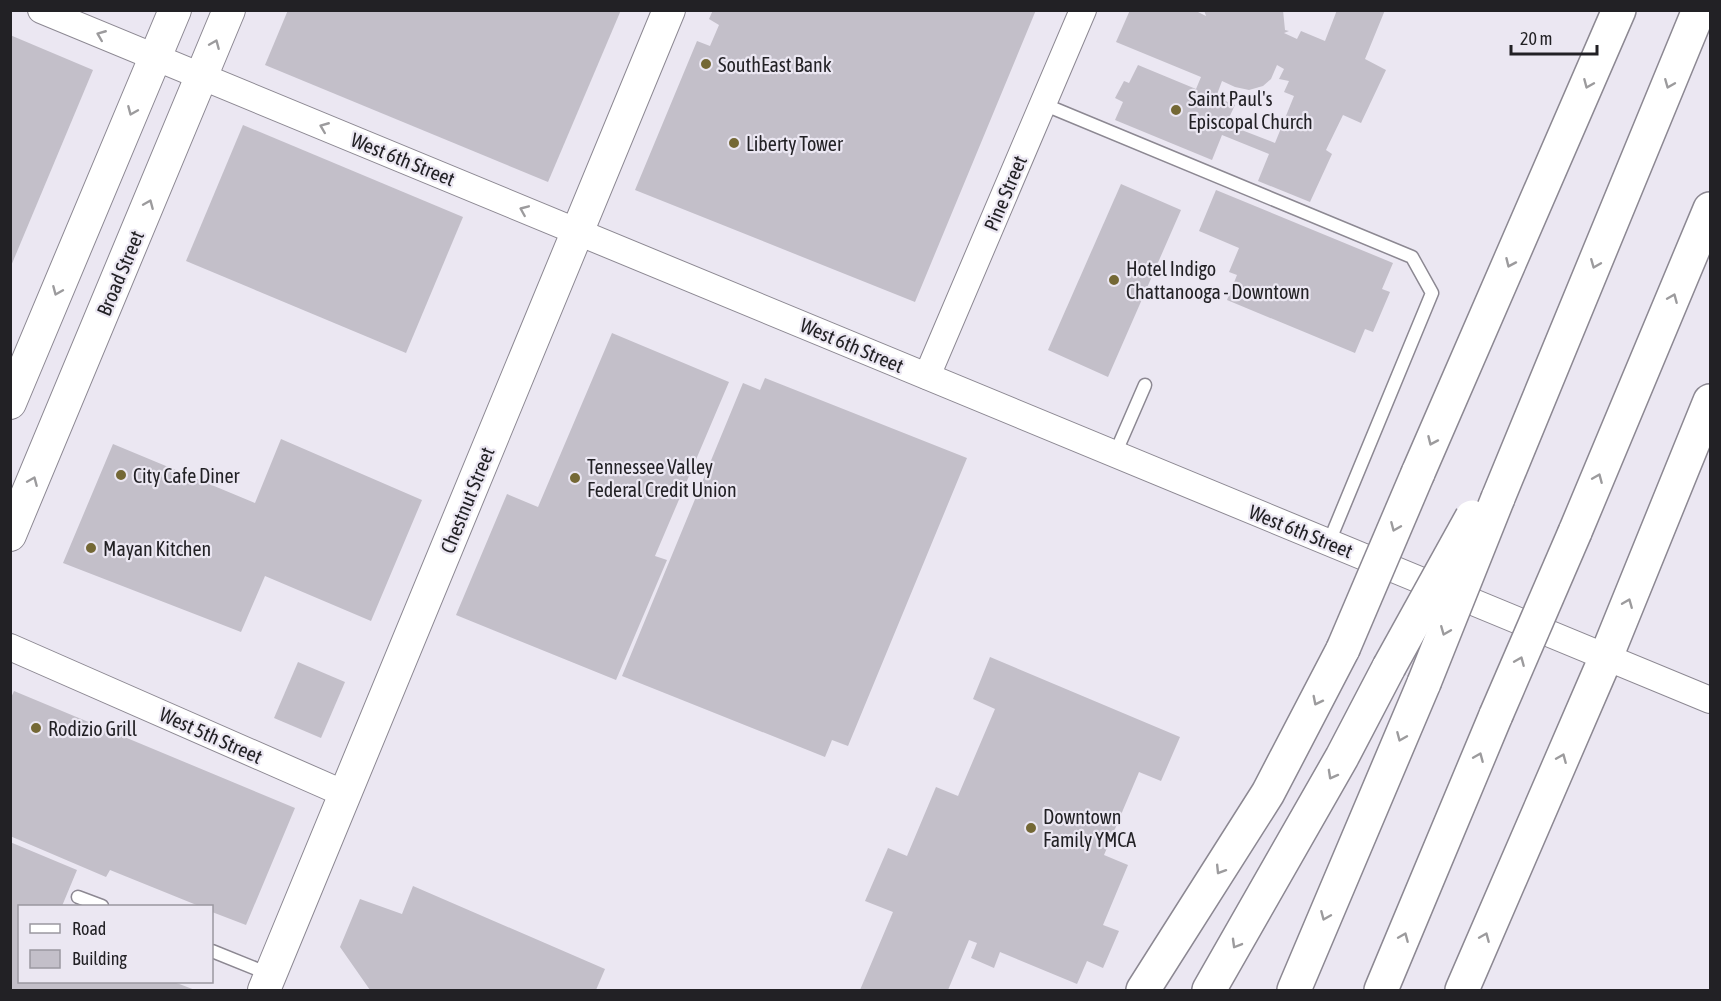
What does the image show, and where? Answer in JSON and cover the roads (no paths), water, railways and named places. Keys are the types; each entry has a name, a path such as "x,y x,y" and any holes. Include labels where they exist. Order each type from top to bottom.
{"highway":[{"path":"1143,990 1268,793 1343,649 1619,10"},
{"path":"1209,990 1342,757 1389,667 1491,496 1528,427 1699,10"},
{"path":"1381,990 1710,210"},
{"path":"1462,990 1606,657 1710,401"},
{"path":"1294,990 1424,683 1491,496"}],"street":[{"name":"West 6th Street","path":"41,10 1710,700"},
{"path":"10,403 175,10"},
{"name":"Broad Street","path":"10,535 229,10"},
{"name":"Chestnut Street","path":"267,983 669,10"},
{"name":"Pine Street","path":"927,376 1083,10"},
{"name":"West 5th Street","path":"10,648 345,794"}],"lane":[{"path":"1043,104 1412,257 1432,293 1329,542"},
{"path":"1115,454 1145,385"},
{"path":"78,897 99,905"},
{"path":"213,952 267,983"}],"place":[{"name":"SouthEast Bank","path":"706,64"},
{"name":"Saint Paul's Episcopal Church","path":"1176,110"},
{"name":"Liberty Tower","path":"734,143"},
{"name":"Hotel Indigo Chattanooga - Downtown","path":"1114,280"},
{"name":"City Cafe Diner","path":"121,475"},
{"name":"Tennessee Valley Federal Credit Union","path":"575,478"},
{"name":"Mayan Kitchen","path":"91,548"},
{"name":"Rodizio Grill","path":"36,728"},
{"name":"Downtown Family YMCA","path":"1031,828"}]}
